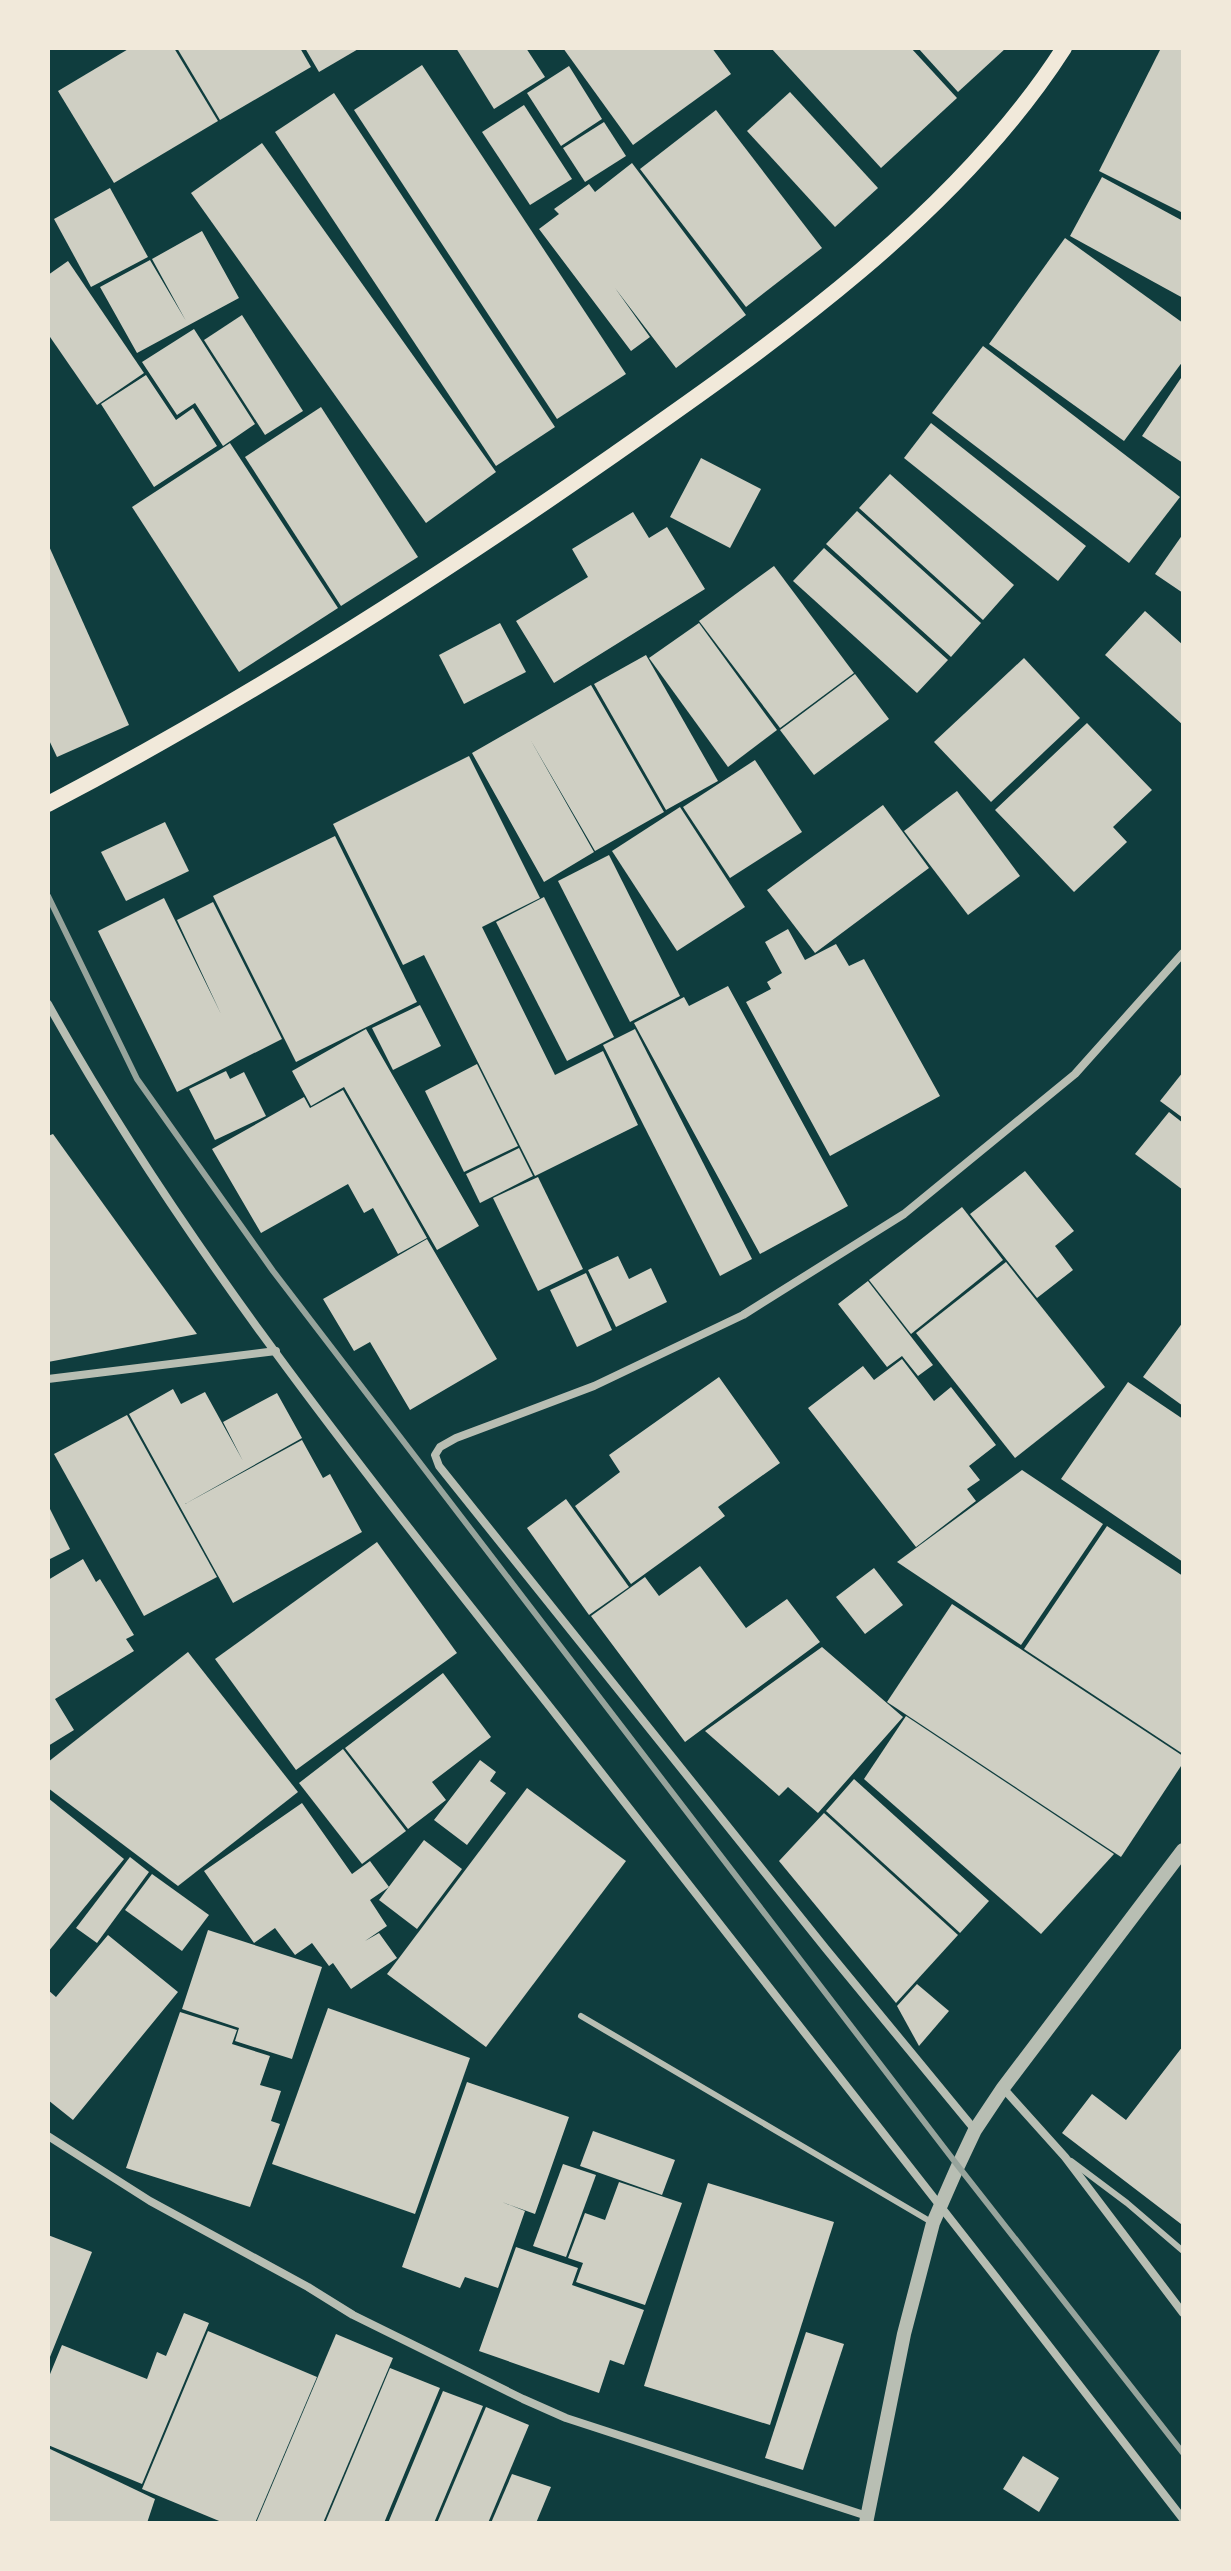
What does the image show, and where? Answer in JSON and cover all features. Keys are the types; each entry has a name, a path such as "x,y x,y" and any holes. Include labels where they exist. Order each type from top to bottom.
{"main road":[{"path":"48,804 192,726 486,544 806,316 903,232 967,169 1041,83 1064,48"}],"street":[{"path":"975,2130 488,1528 439,1466 435,1455 440,1447 456,1438 594,1386 743,1315 904,1214 1075,1074 1183,953"},
{"path":"48,1004 85,1071 177,1216 361,1466 941,2205 1183,2519"},
{"path":"48,1379 276,1351"},
{"path":"48,2136 150,2201 353,2315 523,2399 566,2418 866,2520 904,2334 933,2223 975,2130 1003,2088 1183,1850"},
{"path":"1003,2088 1065,2157 1183,2313"}],"lane":[{"path":"581,2016 933,2223"},
{"path":"1065,2157 1127,2203 1183,2251"}],"building":[{"path":"130,48 174,48 218,121 114,183 58,91"},
{"path":"177,48 300,48 311,67 220,120"},
{"path":"305,48 360,48 319,72"},
{"path":"456,48 526,48 545,77 494,109"},
{"path":"563,48 712,48 731,74 633,145"},
{"path":"771,48 911,48 957,98 881,168"},
{"path":"918,48 1006,48 958,92"},
{"path":"1161,48 1183,48 1183,213 1099,171"},
{"path":"422,65 626,374 557,419 354,110"},
{"path":"569,66 602,119 561,146 527,93"},
{"path":"790,92 878,188 835,227 747,131"},
{"path":"334,93 555,427 496,466 275,132"},
{"path":"524,105 572,179 530,205 482,132"},
{"path":"716,110 822,248 746,307 640,169"},
{"path":"604,122 626,156 585,182 563,148"},
{"path":"262,143 496,472 426,523 191,193"},
{"path":"632,163 746,315 676,368 615,288 650,337 631,351 539,229 559,214 554,209 589,184 595,192"},
{"path":"1102,177 1183,221 1183,298 1070,236"},
{"path":"110,188 148,257 91,287 54,219"},
{"path":"202,231 239,298 137,353 100,287 150,260 186,321 152,259"},
{"path":"1065,238 1183,323 1183,361 1124,441 989,344"},
{"path":"68,261 144,373 97,405 48,334 48,275"},
{"path":"242,315 303,411 265,435 204,340"},
{"path":"194,329 255,424 223,446 195,403 177,415 142,362"},
{"path":"983,346 1180,497 1129,563 932,413"},
{"path":"146,375 176,420 193,408 217,446 154,487 101,404"},
{"path":"1183,375 1183,463 1142,436"},
{"path":"321,407 418,557 341,606 245,457"},
{"path":"931,423 1086,546 1058,581 904,458"},
{"path":"230,443 338,608 239,672 132,507"},
{"path":"701,458 761,489 730,548 670,517"},
{"path":"890,474 1014,585 983,620 859,508"},
{"path":"857,511 981,623 951,657 826,544"},
{"path":"633,512 649,538 667,527 705,589 554,683 516,621 588,577 572,549"},
{"path":"1183,534 1183,593 1155,574"},
{"path":"48,544 129,725 57,757 48,738"},
{"path":"824,548 948,660 917,693 793,581"},
{"path":"774,566 854,673 780,728 699,621"},
{"path":"1145,611 1183,645 1183,725 1105,655"},
{"path":"500,623 526,672 464,704 439,655"},
{"path":"699,623 777,730 728,767 649,658"},
{"path":"646,655 718,781 666,810 594,684"},
{"path":"1024,658 1080,718 991,802 934,742"},
{"path":"855,674 889,719 814,775 780,730"},
{"path":"591,685 664,812 595,851 530,739 594,852 544,882 472,753"},
{"path":"1087,723 1152,790 1113,827 1127,842 1074,892 995,810"},
{"path":"469,756 540,898 482,927 555,1075 603,1051 638,1125 535,1176 424,955 403,965 333,824"},
{"path":"755,760 802,832 730,878 683,807"},
{"path":"957,791 1020,876 968,915 904,831"},
{"path":"883,805 929,868 815,953 767,890"},
{"path":"680,807 745,907 677,951 612,851"},
{"path":"165,822 189,871 126,901 101,852"},
{"path":"335,836 417,1002 296,1062 213,896"},
{"path":"609,855 680,996 630,1022 558,881"},
{"path":"544,897 614,1037 567,1061 496,922"},
{"path":"164,898 221,1014 177,920 213,902 282,1039 177,1092 98,931"},
{"path":"788,929 805,960 836,944 849,966 864,959 940,1096 830,1156 746,1002 771,989 767,982 782,973 765,942"},
{"path":"728,986 848,1206 760,1254 634,1023 684,997 689,1006"},
{"path":"420,1005 441,1046 393,1070 372,1028"},
{"path":"366,1029 479,1226 437,1250 344,1087 311,1106 292,1071"},
{"path":"635,1029 752,1259 720,1276 603,1045"},
{"path":"477,1064 518,1146 464,1172 425,1091"},
{"path":"226,1071 230,1079 244,1072 266,1116 215,1140 189,1089"},
{"path":"1183,1072 1183,1118 1160,1101"},
{"path":"343,1090 427,1238 398,1254 373,1208 364,1213 348,1184 261,1233 212,1149 304,1097 310,1108"},
{"path":"1169,1112 1183,1123 1183,1190 1135,1154"},
{"path":"53,1134 197,1334 48,1362 48,1136"},
{"path":"519,1148 533,1176 480,1203 466,1174"},
{"path":"1025,1171 1074,1231 1055,1246 1073,1270 1037,1298 970,1214"},
{"path":"538,1177 583,1269 538,1291 493,1198"},
{"path":"962,1207 1003,1260 911,1334 869,1280"},
{"path":"427,1239 497,1359 410,1410 370,1342 354,1351 323,1299"},
{"path":"618,1256 629,1279 651,1268 667,1302 616,1327 588,1270"},
{"path":"1006,1262 1105,1387 1015,1458 916,1333"},
{"path":"586,1273 612,1330 577,1347 550,1290"},
{"path":"868,1281 933,1365 918,1376 902,1356 887,1367 838,1304"},
{"path":"1183,1322 1183,1406 1143,1377"},
{"path":"902,1359 934,1401 951,1387 996,1445 969,1466 980,1480 967,1489 976,1501 916,1547 808,1408 863,1366 874,1380"},
{"path":"719,1377 780,1463 718,1507 725,1516 631,1584 575,1506 620,1472 609,1455"},
{"path":"1128,1382 1183,1419 1183,1562 1061,1479"},
{"path":"173,1389 181,1404 205,1392 243,1461 223,1422 277,1393 302,1438 185,1504 302,1440 323,1478 330,1474 362,1532 233,1603 129,1414"},
{"path":"127,1415 217,1577 144,1616 54,1454"},
{"path":"1022,1470 1103,1524 1021,1645 897,1562"},
{"path":"566,1499 629,1587 589,1615 527,1528"},
{"path":"48,1505 70,1549 48,1560"},
{"path":"1107,1526 1183,1576 1183,1754 1024,1649"},
{"path":"377,1542 457,1653 296,1770 215,1659"},
{"path":"83,1559 96,1582 100,1579 134,1635 126,1639 134,1651 55,1699 74,1730 48,1746 48,1580"},
{"path":"700,1566 746,1628 787,1599 820,1642 685,1742 591,1616 645,1577 659,1596"},
{"path":"874,1568 903,1605 865,1634 836,1597"},
{"path":"952,1604 1183,1756 1183,1763 1121,1857 887,1702"},
{"path":"822,1647 903,1717 818,1813 788,1787 779,1796 705,1731"},
{"path":"188,1652 298,1792 178,1886 48,1788 48,1762"},
{"path":"443,1673 491,1737 432,1782 446,1800 408,1829 345,1748"},
{"path":"906,1716 1114,1854 1041,1934 864,1779"},
{"path":"343,1749 406,1831 362,1864 299,1783"},
{"path":"480,1760 496,1772 490,1781 506,1793 467,1845 434,1820"},
{"path":"854,1779 989,1901 960,1933 826,1811"},
{"path":"527,1788 626,1861 486,2047 387,1974"},
{"path":"48,1798 124,1859 48,1952"},
{"path":"302,1803 352,1874 370,1861 389,1887 370,1900 387,1926 365,1941 379,1933 397,1958 351,1989 333,1963 329,1966 312,1943 295,1955 275,1928 254,1943 204,1871"},
{"path":"824,1813 958,1935 896,2003 779,1861"},
{"path":"424,1840 462,1869 417,1929 379,1900"},
{"path":"130,1857 149,1872 97,1943 76,1928"},
{"path":"152,1874 209,1915 182,1951 125,1910"},
{"path":"208,1930 322,1967 292,2059 235,2041 239,2028 182,2009"},
{"path":"108,1935 178,1992 73,2120 48,2100 48,1990 56,1997"},
{"path":"917,1984 949,2011 919,2046 897,2006"},
{"path":"328,2008 470,2058 415,2214 272,2164"},
{"path":"180,2012 237,2030 232,2044 270,2056 260,2085 281,2091 271,2121 280,2124 250,2207 126,2168"},
{"path":"1183,2046 1181,2224 1062,2133 1092,2094 1126,2120"},
{"path":"467,2082 569,2117 535,2214 502,2202 525,2211 498,2288 465,2277 460,2288 402,2267"},
{"path":"593,2131 675,2160 662,2195 580,2166"},
{"path":"563,2164 596,2175 566,2257 533,2246"},
{"path":"619,2182 682,2203 645,2305 576,2282 583,2263 568,2258 585,2213 605,2220"},
{"path":"708,2183 834,2222 770,2425 644,2386"},
{"path":"48,2235 92,2252 48,2362"},
{"path":"516,2247 578,2268 572,2285 644,2310 624,2365 610,2360 599,2393 479,2351"},
{"path":"184,2313 209,2323 142,2484 48,2445 48,2379 62,2345 147,2379 157,2352 166,2356"},
{"path":"208,2331 317,2377 255,2523 224,2523 142,2489"},
{"path":"806,2332 844,2344 803,2470 765,2458"},
{"path":"336,2334 393,2358 323,2523 256,2523"},
{"path":"390,2368 440,2388 384,2523 325,2523"},
{"path":"443,2391 483,2406 434,2523 388,2523"},
{"path":"486,2407 529,2425 488,2523 437,2523"},
{"path":"48,2448 155,2499 147,2523 48,2523"},
{"path":"1023,2456 1059,2478 1039,2512 1003,2489"},
{"path":"512,2474 551,2487 536,2523 491,2523"}],"railway":[{"path":"48,896 137,1079 273,1271 958,2166 1183,2453"}]}
